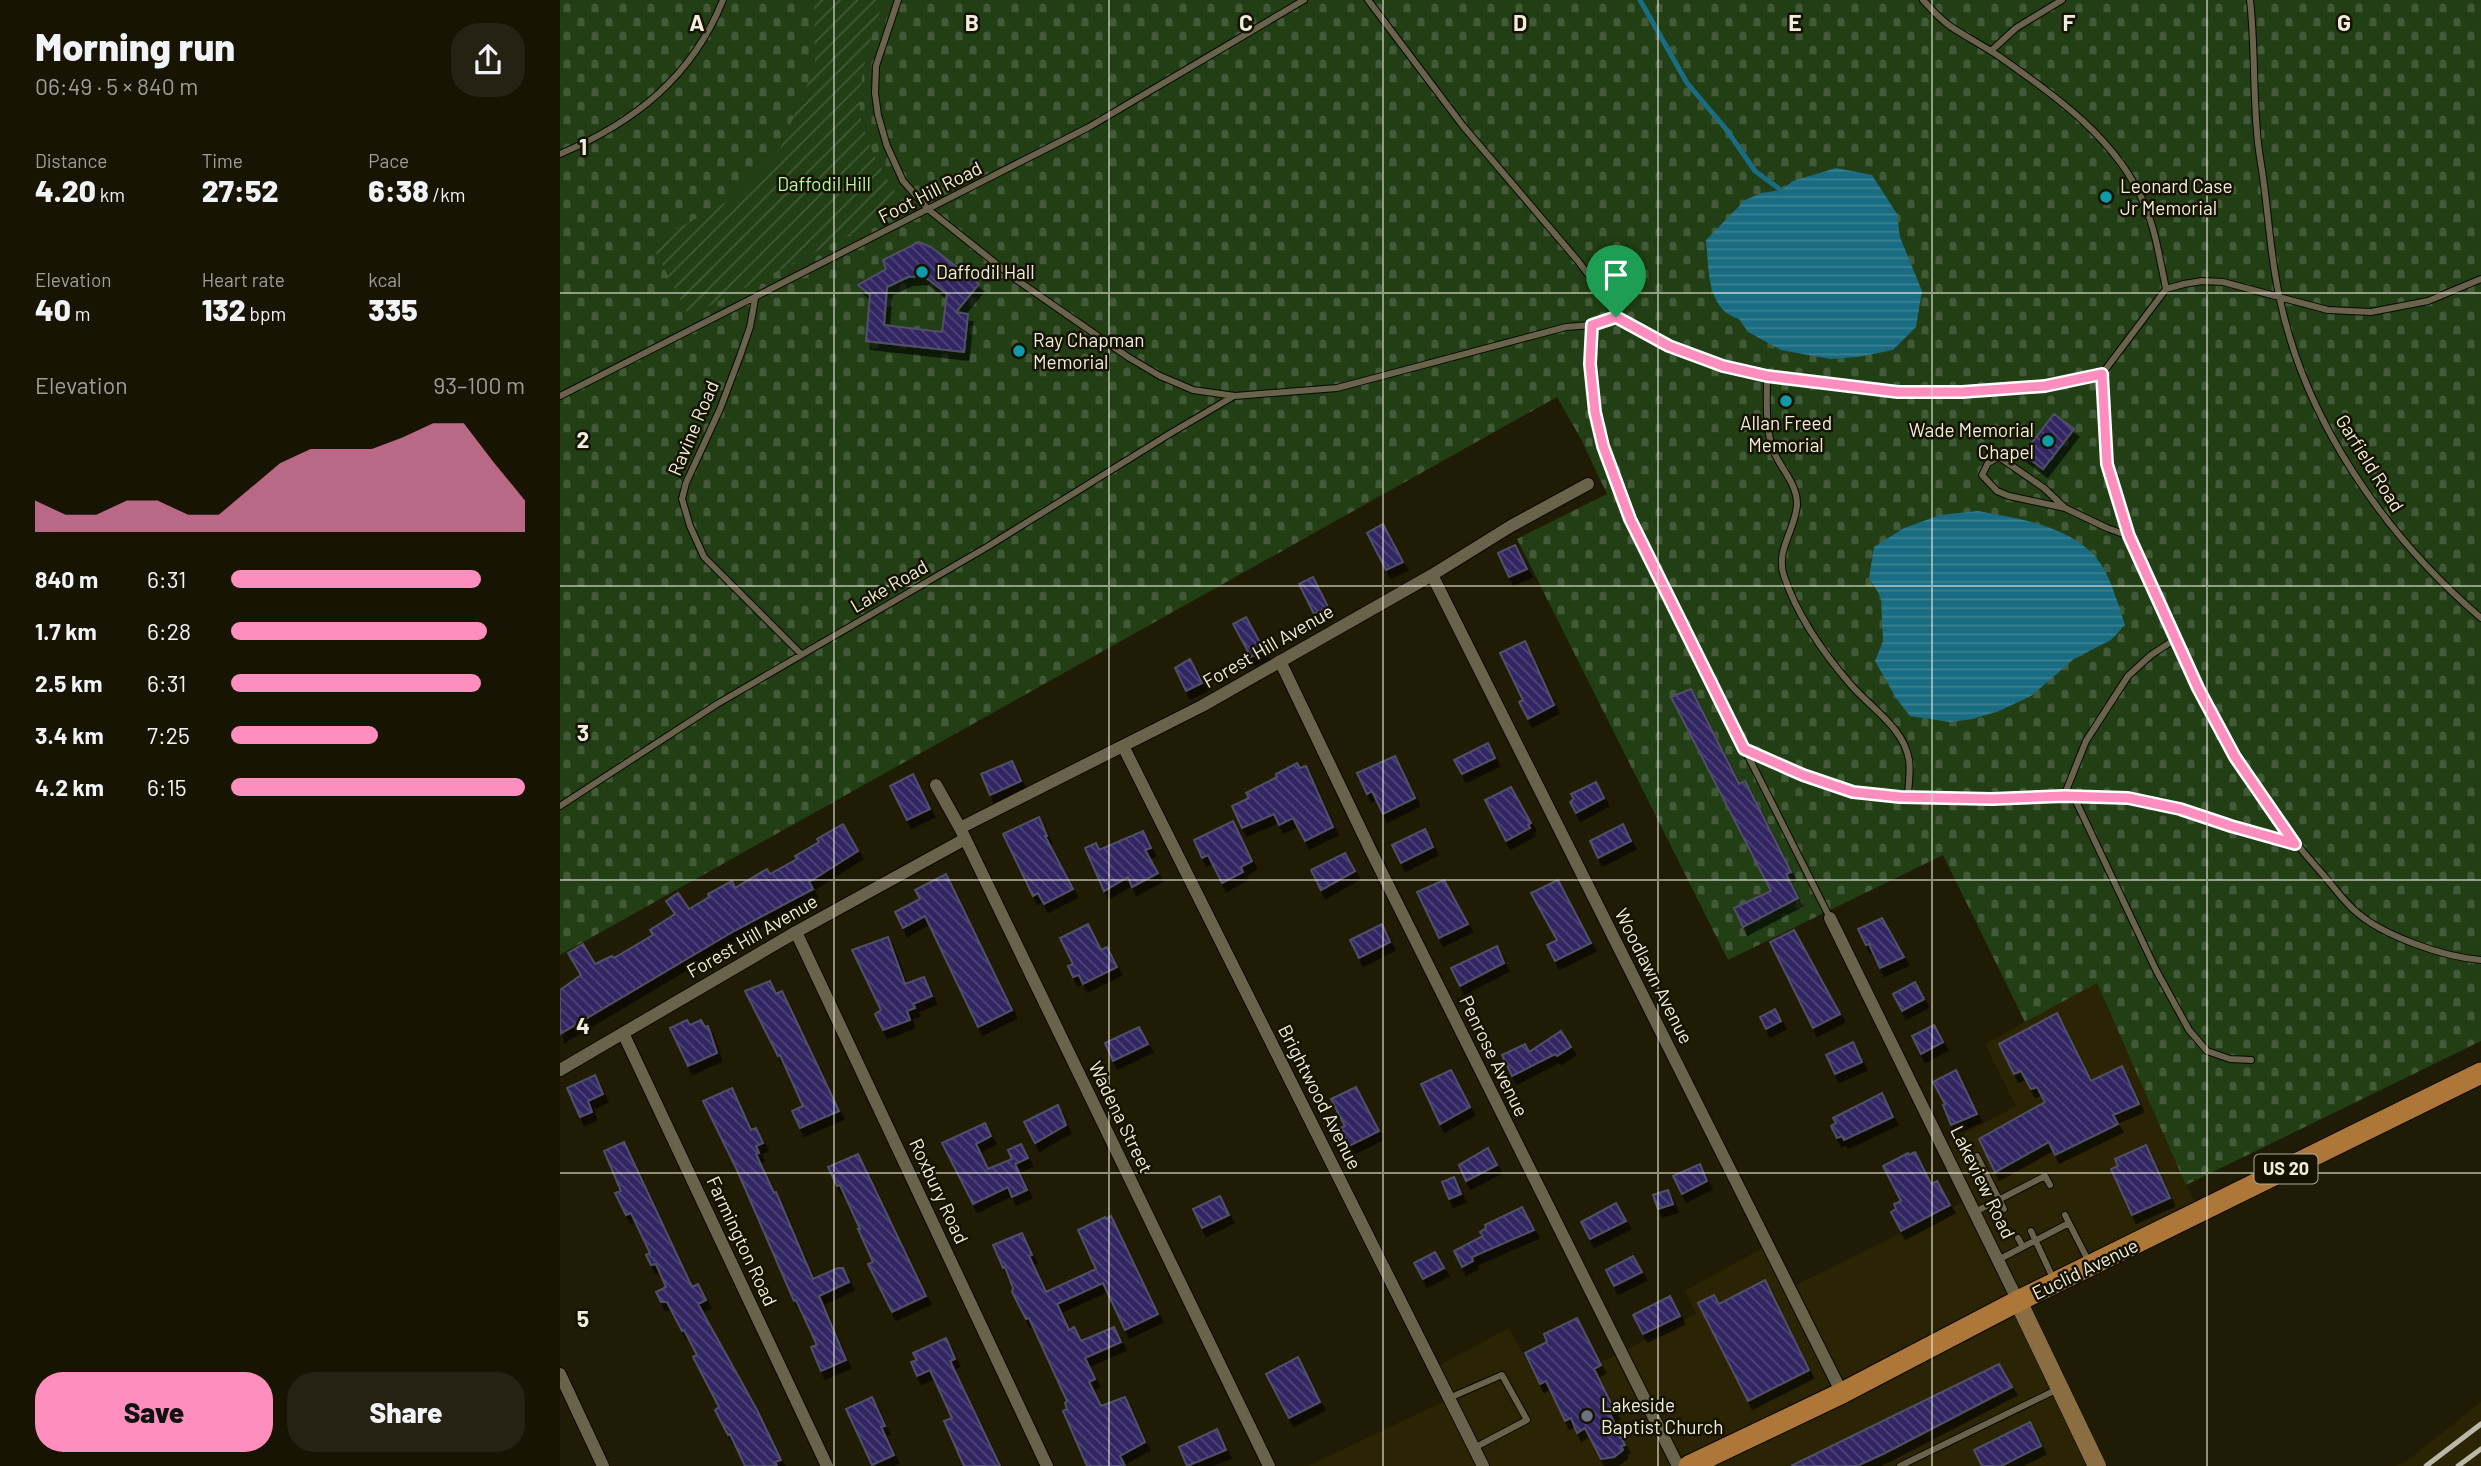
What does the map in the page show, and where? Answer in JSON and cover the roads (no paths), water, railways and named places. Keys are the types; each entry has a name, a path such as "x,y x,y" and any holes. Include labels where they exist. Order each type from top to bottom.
{"main road":[{"name":"Euclid Avenue","path":"1701,1463 2018,1301 2481,1073"}],"street":[{"name":"Forest Hill Avenue","path":"560,1070 963,834 1202,706 1588,484"},
{"name":"Woodlawn Avenue","path":"1432,575 1842,1393"},
{"name":"Penrose Avenue","path":"1280,661 1384,877 1678,1466"},
{"name":"Brightwood Avenue","path":"1123,746 1483,1466"},
{"name":"Wadena Street","path":"936,785 963,834 1269,1466"},
{"name":"Lakeview Road","path":"1830,918 2097,1466"},
{"name":"Roxbury Road","path":"796,932 1047,1466"},
{"name":"Farmington Road","path":"623,1033 827,1466"},
{"path":"560,1374 603,1466"}],"lane":[{"path":"560,154 600,135 631,116 671,83 706,38 723,0"},
{"path":"898,0 876,66 875,93 887,146 903,181 929,210 1014,278 1160,376 1193,390 1235,396 1337,388 1566,327 1592,325 1616,317"},
{"name":"Foot Hill Road","path":"560,396 1089,127 1304,0"},
{"path":"1368,0 1462,126 1584,270 1616,317 1669,346 1723,366 1767,376 1898,392 1962,392 2045,386 2102,374"},
{"path":"1923,0 1949,25 2020,71 2104,141 2131,177 2144,204 2155,234 2166,289"},
{"path":"1991,51 2016,28 2062,0"},
{"name":"Garfield Road","path":"2250,0 2256,67 2257,133 2279,297 2295,349 2318,409 2343,456 2383,516 2433,574 2477,610 2481,618"},
{"path":"2481,279 2428,301 2371,312 2328,310 2223,282 2202,281 2166,289 2102,374 2107,464 2129,536 2198,688 2235,757 2295,844 2354,910 2374,924 2439,951 2481,960"},
{"name":"Ravine Road","path":"755,299 750,327 720,409 686,483 682,499 690,526 705,557 801,654"},
{"path":"1592,325 1590,364 1595,412 1603,446 1630,519 1830,918"},
{"path":"1767,376 1768,425 1774,451 1796,493 1797,503 1782,552 1784,576 1806,620 1834,665 1897,732 1909,759 1908,797"},
{"name":"Lake Road","path":"560,806 718,704 987,547 1124,461 1235,396"},
{"path":"2065,508 2044,488 1998,457 1988,463 1982,475 1997,491 2018,499 2065,508 2129,536"},
{"path":"2064,796 2087,741 2128,676 2151,655 2177,638"},
{"path":"1744,749 1803,775 1853,792 1908,797 1992,799 2064,796 2128,798 2180,809 2295,844"},
{"path":"2074,797 2156,971 2189,1030 2207,1051 2230,1059 2251,1060"},
{"path":"1977,1156 2004,1209"},
{"path":"1974,1213 2045,1176 2050,1185"},
{"path":"2030,1184 2035,1193"},
{"path":"2012,1193 2016,1202"},
{"path":"2065,1214 2091,1266"},
{"path":"2049,1223 2053,1231"},
{"path":"1998,1261 2069,1223"},
{"path":"2031,1231 2056,1283"},
{"path":"2018,1238 2023,1247"},
{"path":"1449,1398 1502,1375 1527,1420 1474,1448"},
{"path":"1900,1466 2060,1388"}],"water":[{"path":"1836,168 1872,175 1897,214 1900,237 1922,291 1916,327 1893,350 1830,359 1781,350 1748,332 1739,319 1720,307 1711,286 1706,240 1745,200 1761,193 1781,190 1793,181"},
{"path":"1978,511 2048,527 2081,543 2104,569 2125,625 2111,640 2074,659 2031,696 1999,711 1973,719 1950,722 1910,716 1896,698 1875,661 1883,641 1881,597 1869,578 1874,547 1904,528 1940,515"}],"waterway":[{"path":"1640,0 1687,83 1726,129 1755,171 1781,190"}],"railway":[{"path":"2426,1466 2481,1424"},
{"path":"2458,1466 2481,1449"}],"place":[{"name":"Leonard Case Jr Memorial","path":"2106,197"},
{"name":"Daffodil Hall","path":"922,272"},
{"name":"Ray Chapman Memorial","path":"1019,351"},
{"name":"Allan Freed Memorial","path":"1786,401"},
{"name":"Wade Memorial Chapel","path":"2048,441"},
{"name":"Lakeside Baptist Church","path":"1587,1416"}],"park label":[{"name":"Daffodil Hill","path":"824,184"}]}
